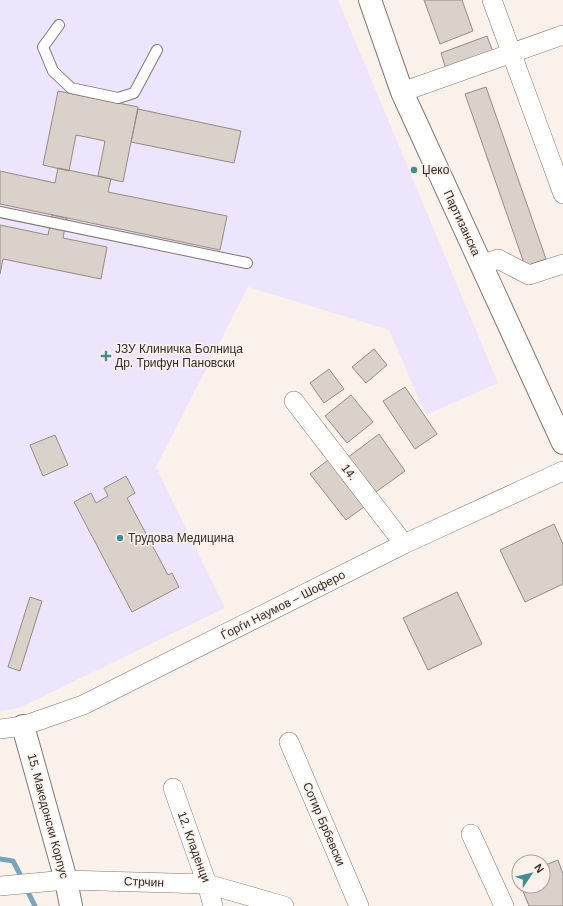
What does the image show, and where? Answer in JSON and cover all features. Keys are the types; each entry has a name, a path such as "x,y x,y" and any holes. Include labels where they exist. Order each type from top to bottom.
{"street":[{"name":"Партизанска","path":"370,0 402,92 563,443"},
{"path":"492,0 563,194"},
{"path":"402,92 563,35"},
{"path":"481,264 498,259 529,275 563,264"},
{"name":"14.","path":"294,400 404,544"},
{"name":"Ѓорѓи Наумов – Шоферо","path":"0,729 23,726 83,705 404,544 563,471"},
{"name":"15. Македонски Корпус","path":"23,726 66,880 71,906"},
{"name":"Сотир Брбевски","path":"289,742 359,906"},
{"name":"12. Кладенци","path":"173,788 207,884 213,906"},
{"path":"471,834 504,906"},
{"name":"Стрчин","path":"0,886 66,880 207,884 284,906"}],"lane":[{"path":"59,24 43,47 53,71 71,88 118,98 134,93 157,50"},
{"path":"0,212 247,262"}],"shaded area":[{"name":"ЈЗУ Клиничка Болница Др. Трифун Пановски","path":"0,0 338,0 498,383 426,415 389,330 248,287 156,467 225,608 19,708 0,711"}],"building":[{"path":"424,0 462,0 473,31 440,44"},
{"path":"487,36 493,52 446,69 441,53"},
{"path":"486,87 546,259 525,266 465,94"},
{"path":"58,91 138,107 123,182 98,176 105,141 76,135 69,171 43,165"},
{"path":"138,109 241,131 234,163 131,142"},
{"path":"58,168 111,179 108,192 227,216 220,250 0,204 0,171 55,183"},
{"path":"52,215 67,218 63,238 107,247 101,279 3,259 0,274 0,225 48,235"},
{"path":"374,349 387,365 366,383 352,367"},
{"path":"329,369 344,389 324,403 310,383"},
{"path":"405,387 437,434 415,449 383,401"},
{"path":"351,395 373,422 347,443 325,416"},
{"path":"379,434 405,471 373,494 347,458"},
{"path":"55,435 68,465 43,476 30,445"},
{"path":"332,457 368,504 346,520 310,474"},
{"name":"Трудова Медицина","path":"126,476 135,493 127,498 168,575 172,573 179,587 132,612 74,502 91,493 96,503 108,496 104,488"},
{"path":"554,524 563,544 563,584 525,602 500,550"},
{"path":"457,592 482,644 428,670 403,618"},
{"path":"30,597 42,601 20,671 8,667"},
{"path":"558,860 563,874 563,906 529,906 524,894 551,894 551,863"}],"waterway":[{"path":"0,859 13,861 23,880"},
{"path":"26,888 35,906"}],"place":[{"name":"Џеко","path":"414,170"},
{"name":"ЈЗУ Клиничка Болница Др. Трифун Пановски","path":"106,356"},
{"name":"Трудова Медицина","path":"120,538"}]}
